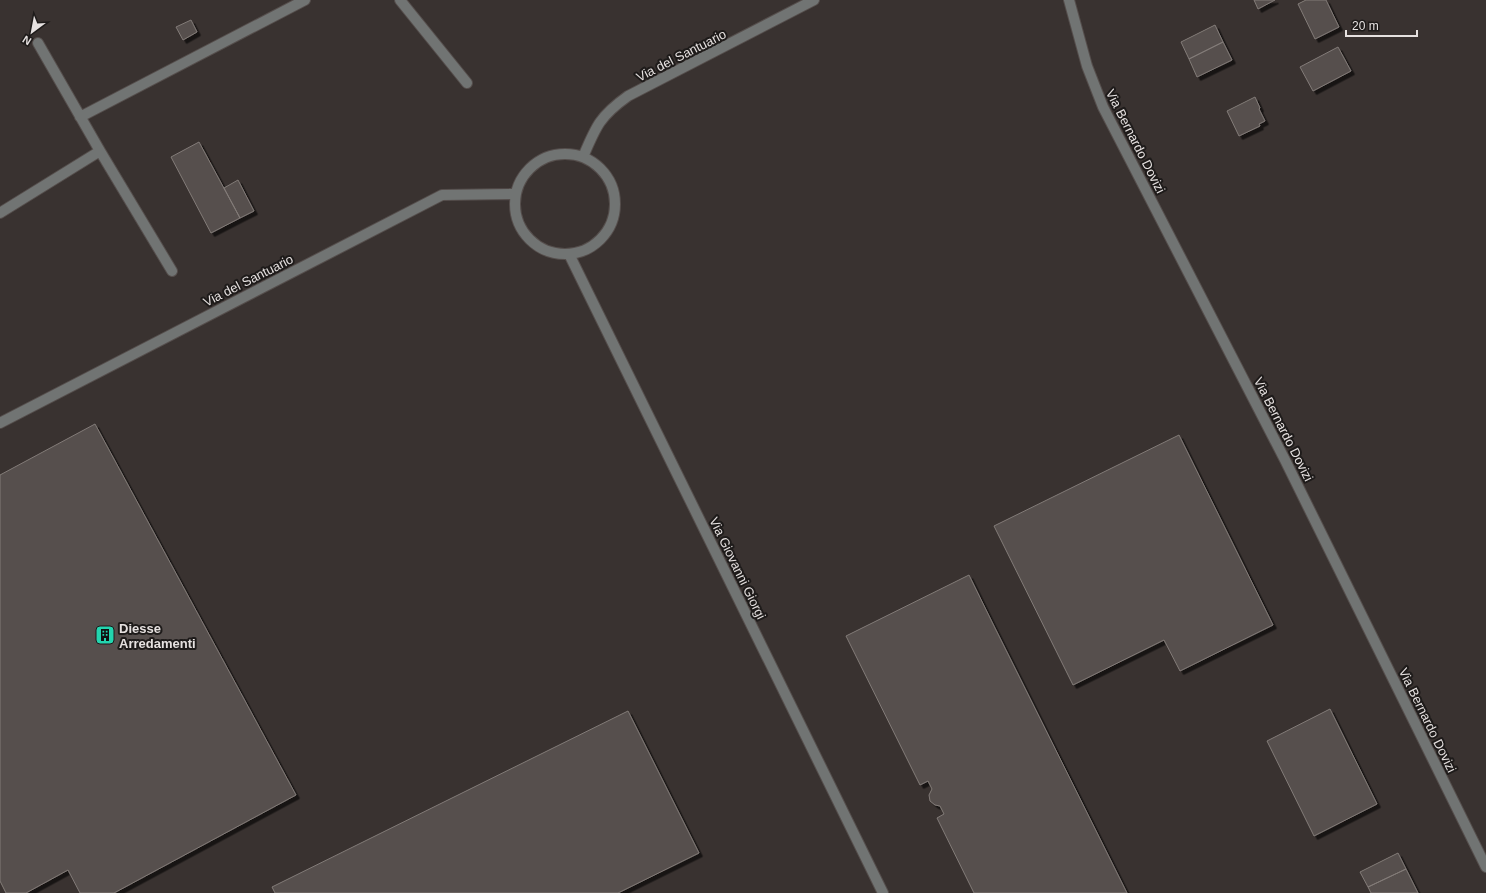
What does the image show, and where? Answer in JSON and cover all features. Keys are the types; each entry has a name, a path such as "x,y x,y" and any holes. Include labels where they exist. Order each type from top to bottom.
{"street":[{"path":"80,117 305,0"},
{"path":"400,0 467,83"},
{"name":"Via del Santuario","path":"583,157 601,119 611,108 628,96 814,0"},
{"name":"Via Bernardo Dovizi","path":"1069,0 1087,66 1103,107 1285,460 1486,867"},
{"path":"38,44 172,271"},
{"path":"0,213 100,151"},
{"path":"569,154 583,157 598,166 609,178 615,194 615,212 610,227 599,241 585,250 569,254 554,252 540,247 528,237 519,224 515,209 516,194 521,180 529,168 541,160 554,155 569,154"},
{"name":"Via del Santuario","path":"0,423 442,195 516,194"},
{"name":"Via Giovanni Giorgi","path":"569,254 884,893"}],"building":[{"path":"1254,0 1275,0 1258,9"},
{"path":"1306,0 1326,0 1339,27 1315,39 1298,4"},
{"path":"191,20 197,32 183,40 176,27"},
{"path":"1215,25 1223,42 1189,59 1181,42"},
{"path":"1223,42 1232,60 1197,77 1189,59"},
{"path":"1338,47 1351,71 1313,91 1300,67"},
{"path":"1255,97 1265,121 1259,124 1260,126 1239,136 1227,111"},
{"path":"199,142 240,218 211,233 171,157"},
{"path":"238,180 254,211 240,218 224,188"},
{"name":"Diesse Arredamenti","path":"95,424 296,795 114,893 80,893 68,870 26,893 6,893 0,881 0,475"},
{"path":"1179,435 1273,625 1180,671 1164,640 1073,685 994,526"},
{"path":"969,575 1127,893 974,893 937,818 944,814 940,806 935,805 930,801 929,795 932,789 928,781 920,785 846,636"},
{"path":"1330,709 1377,804 1314,836 1267,741"},
{"path":"628,711 699,853 618,893 275,893 272,887"},
{"path":"1398,853 1406,869 1368,887 1360,872"},
{"path":"1406,869 1418,893 1371,893 1368,887"}],"place":[{"name":"Diesse Arredamenti","path":"105,635"}]}
